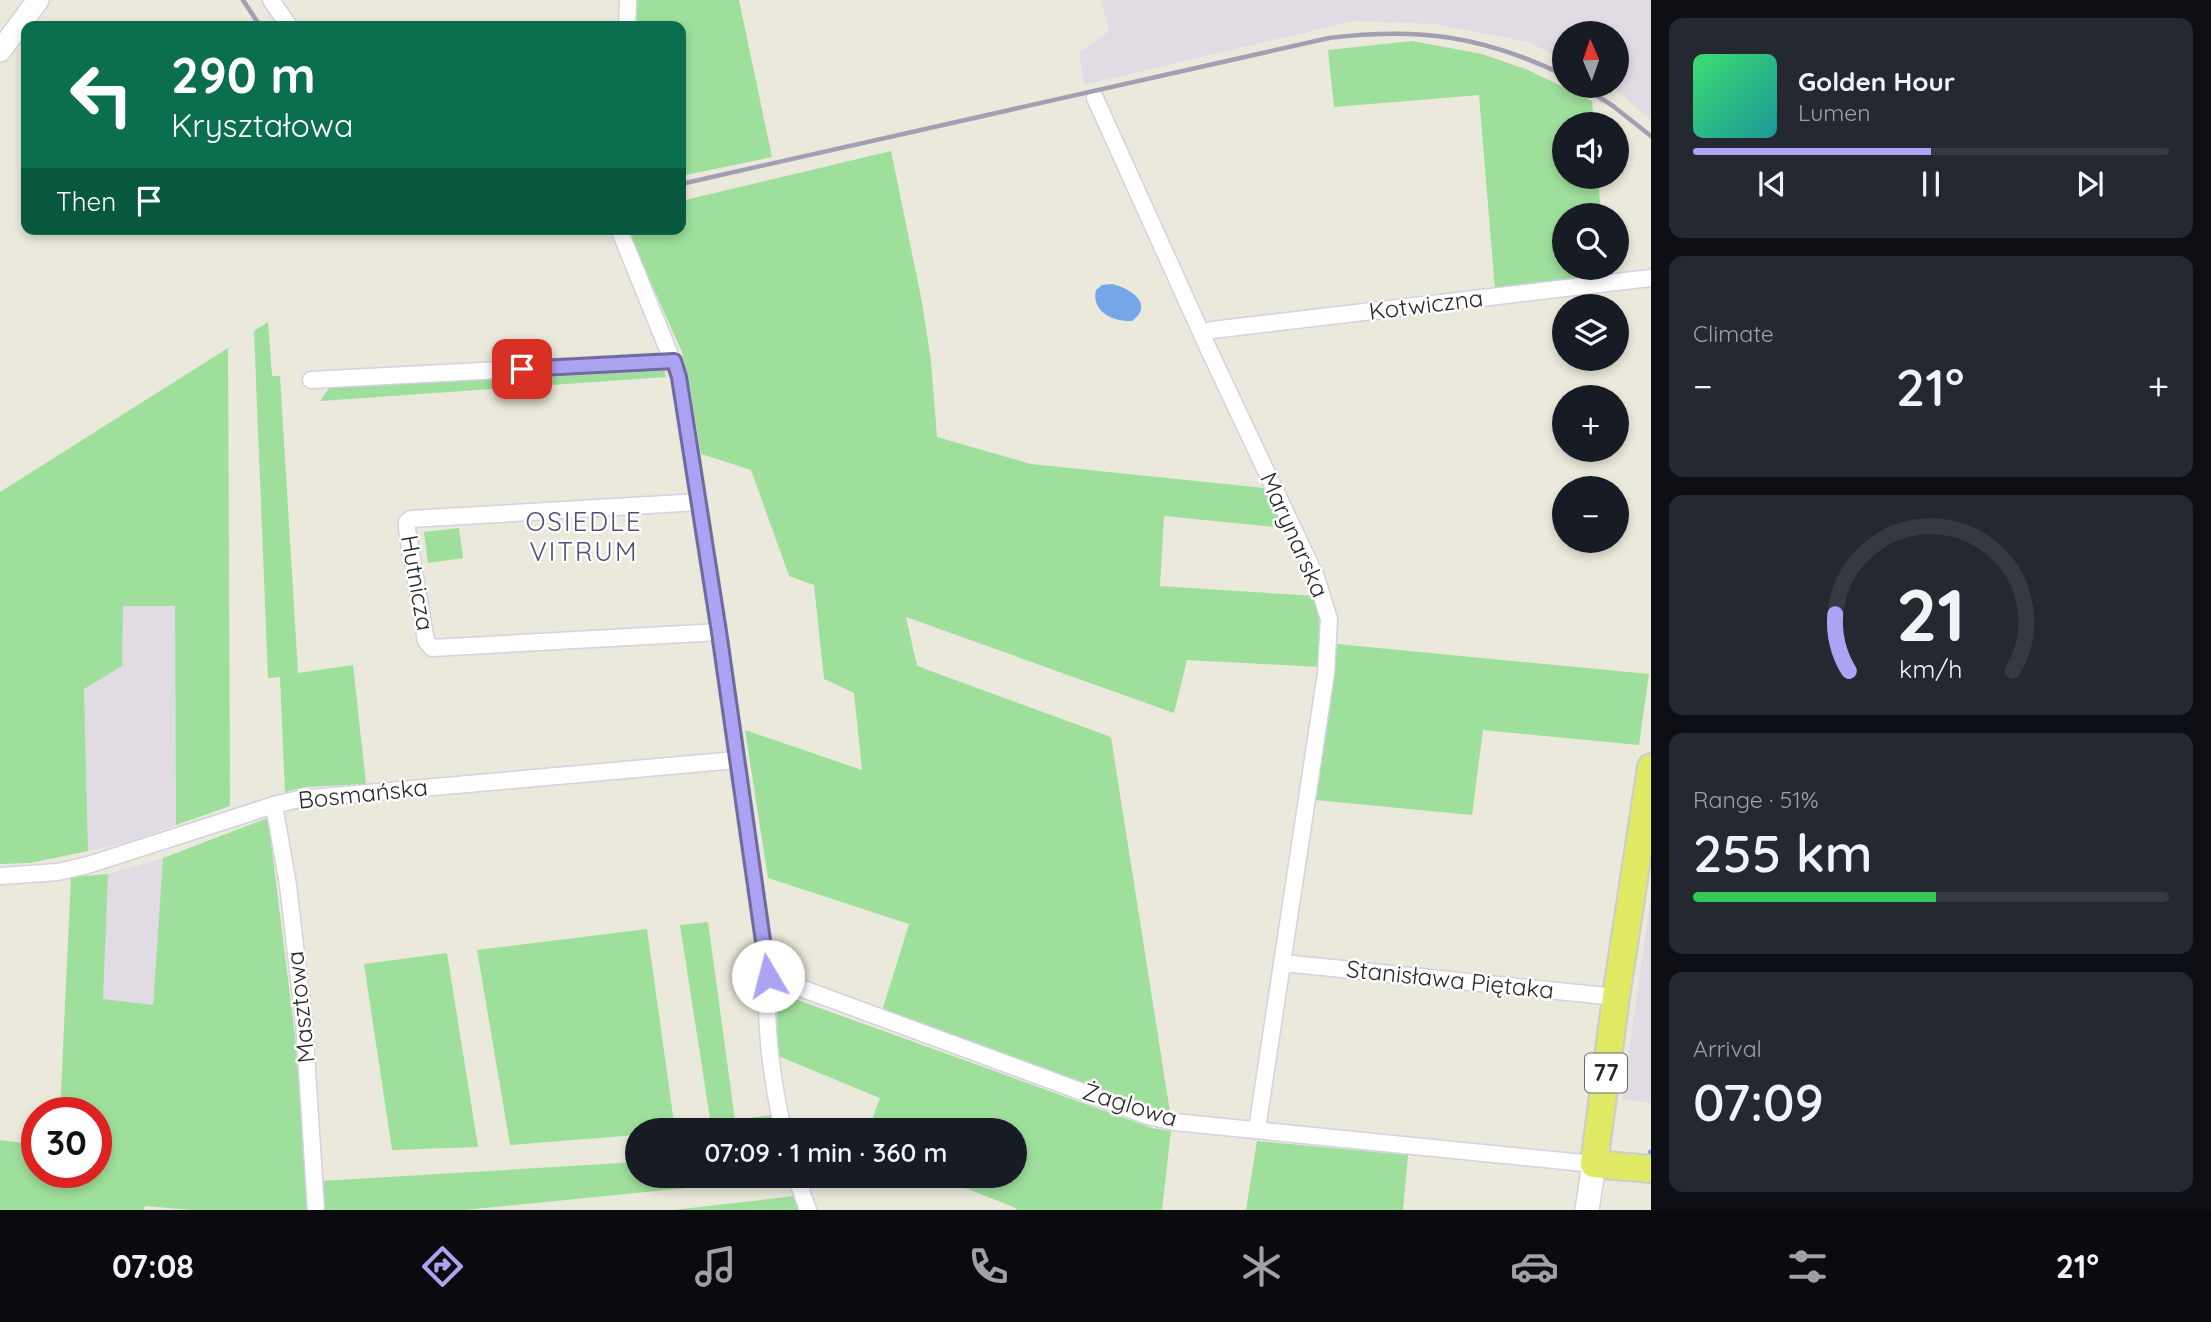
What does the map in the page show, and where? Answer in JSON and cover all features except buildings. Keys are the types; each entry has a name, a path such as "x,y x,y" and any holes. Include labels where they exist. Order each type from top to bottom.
{"main road":[{"name":"77","path":"1594,1164 1651,767"},
{"path":"1587,1210 1594,1164 1651,1169"}],"street":[{"path":"22,21 38,0"},
{"path":"271,0 286,21"},
{"path":"627,21 628,0"},
{"path":"0,51 21,23"},
{"name":"Marynarska","path":"1095,98 1316,577 1329,619 1326,673 1257,1129"},
{"path":"622,235 679,377 768,976 766,996 769,1044 781,1118"},
{"name":"Kotwiczna","path":"1202,334 1212,330 1651,278"},
{"path":"311,380 674,361"},
{"name":"Hutnicza","path":"699,502 411,519 407,522 407,529 426,641 432,648 719,632"},
{"name":"Bosmańska","path":"4,876 58,872 88,865 275,805 323,795 736,760"},
{"name":"Masztowa","path":"275,805 301,995 316,1210"},
{"path":"0,892 4,876"},
{"name":"Stanisława Piętaka","path":"1283,963 1616,997"},
{"name":"Żaglowa","path":"768,976 1174,1122 1594,1164"},
{"path":"800,1188 808,1210"}],"shaded area":[{"path":"1101,0 1651,0 1651,120 1625,98 1629,98 1629,21 1552,21 1552,54 1529,42 1434,24 1353,21 1084,85 1079,53 1109,31"},
{"path":"175,605 176,825 125,843 88,851 84,689 122,665 122,606"},
{"path":"163,858 153,1005 102,1000 108,874"},
{"path":"1651,896 1651,1103 1622,1099"}],"green space":[{"path":"635,0 739,0 772,157 686,175 686,21 633,21"},
{"path":"1412,41 1482,54 1552,82 1552,98 1586,98 1592,101 1593,112 1552,112 1552,189 1599,189 1600,203 1552,203 1552,280 1588,280 1495,290 1479,95 1334,107 1328,50"},
{"path":"891,151 922,302 931,362 937,437 1031,464 1264,488 1284,528 1164,516 1160,586 1314,596 1320,621 1320,667 1187,660 1174,713 906,617 917,666 1111,737 1170,1112 1153,1109 882,1011 909,924 768,878 745,730 862,770 854,693 824,679 814,585 789,576 751,470 701,454 682,352 630,235 686,235 686,200"},
{"path":"268,322 272,376 280,376 298,673 353,665 366,784 305,787 285,792 280,677 268,678 254,331"},
{"path":"228,348 230,806 176,825 175,606 123,606 122,666 84,689 88,851 30,863 0,864 0,492"},
{"path":"664,370 666,377 320,401 329,388"},
{"path":"459,528 463,558 428,563 424,532"},
{"path":"1337,644 1649,674 1639,745 1483,730 1472,815 1315,800"},
{"path":"268,818 295,1036 310,1210 192,1210 145,1206 144,1210 0,1210 0,1140 21,1143 21,1188 112,1188 112,1097 61,1097 71,877 108,874 103,999 153,1005 163,858"},
{"path":"708,922 735,1118 710,1118 680,925"},
{"path":"647,929 673,1118 625,1118 625,1136 510,1145 477,950"},
{"path":"447,953 478,1147 392,1150 364,964"},
{"path":"781,998 792,998 1152,1128 1171,1131 1162,1210 1016,1210 965,1188 1027,1188 1027,1118 872,1118 880,1098 778,1056 777,1007"},
{"path":"773,1115 774,1118 750,1118"},
{"path":"1257,1141 1408,1155 1403,1210 1246,1210"},
{"path":"625,1163 625,1188 687,1188 464,1210 324,1210 321,1181"},
{"path":"796,1196 800,1210 673,1210"}],"water":[{"path":"1112,284 1126,289 1141,303 1138,315 1132,321 1117,320 1105,314 1097,304 1096,290 1102,285"}],"railway":[{"path":"243,0 257,21"},
{"path":"686,183 1329,38 1392,34 1450,38 1506,51 1552,70"},
{"path":"1601,98 1651,136"}],"district":[{"name":"OSIEDLE VITRUM","path":"584,537"}],"route":[{"path":"522,369 674,361 679,377 719,632 768,976"}]}
